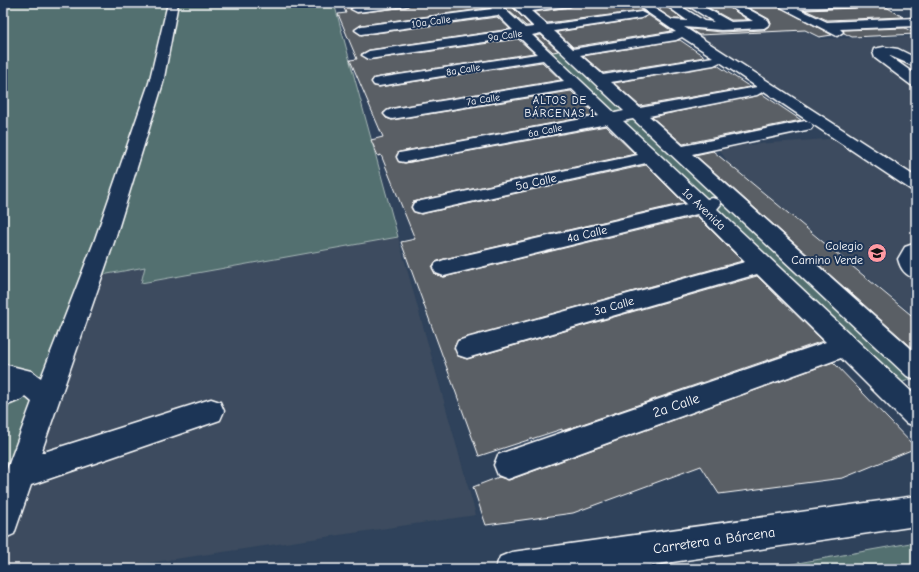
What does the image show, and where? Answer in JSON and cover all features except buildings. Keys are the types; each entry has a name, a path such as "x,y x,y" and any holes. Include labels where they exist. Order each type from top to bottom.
{"street":[{"path":"3,523 46,399 104,242 156,83 173,3"},
{"path":"357,9 406,3"},
{"name":"10a Calle","path":"361,30 508,7 570,3"},
{"path":"639,3 916,185"},
{"path":"668,3 706,26"},
{"path":"689,3 730,26"},
{"path":"708,3 748,25"},
{"path":"668,22 706,26 730,26 765,23 729,3"},
{"path":"782,5 855,3"},
{"path":"782,5 846,36"},
{"name":"1a Avenida","path":"508,7 544,29 916,368"},
{"name":"1a Avenida","path":"508,7 522,32 574,84 611,118 916,414"},
{"name":"9a Calle","path":"369,55 641,15"},
{"path":"825,26 916,22"},
{"path":"569,53 676,36"},
{"path":"916,63 890,52 879,52 880,55 916,82"},
{"name":"8a Calle","path":"379,82 547,56"},
{"path":"601,80 714,61"},
{"name":"7a Calle","path":"392,114 574,84"},
{"name":"6a Calle","path":"405,157 757,91"},
{"path":"678,152 805,126"},
{"name":"5a Calle","path":"421,207 650,157"},
{"name":"4a Calle","path":"444,268 730,200"},
{"path":"916,250 912,252 908,259 911,268 916,271"},
{"name":"3a Calle","path":"467,348 761,265"},
{"name":"2a Calle","path":"508,464 845,346"},
{"path":"9,383 37,390 46,399"},
{"path":"19,475 211,411"},
{"name":"Carretera a Bárcena","path":"512,569 916,511"}],"shaded area":[{"path":"635,3 750,3 820,39 916,36 916,179"},
{"name":"Colegio Camino Verde","path":"840,138 916,189 916,317 728,163 718,147"},
{"path":"398,237 476,515 106,569 3,569 3,498 85,278 146,267 141,283"}],"green space":[{"path":"3,3 334,3 398,237 141,283 145,267 86,278 3,498"},
{"path":"492,3 515,3 916,377 888,388"},
{"path":"916,542 916,569 764,569"}],"place":[{"name":"Colegio Camino Verde","path":"877,253"}],"district":[{"name":"ALTOS DE BÁRCENAS 1","path":"560,106"}]}
